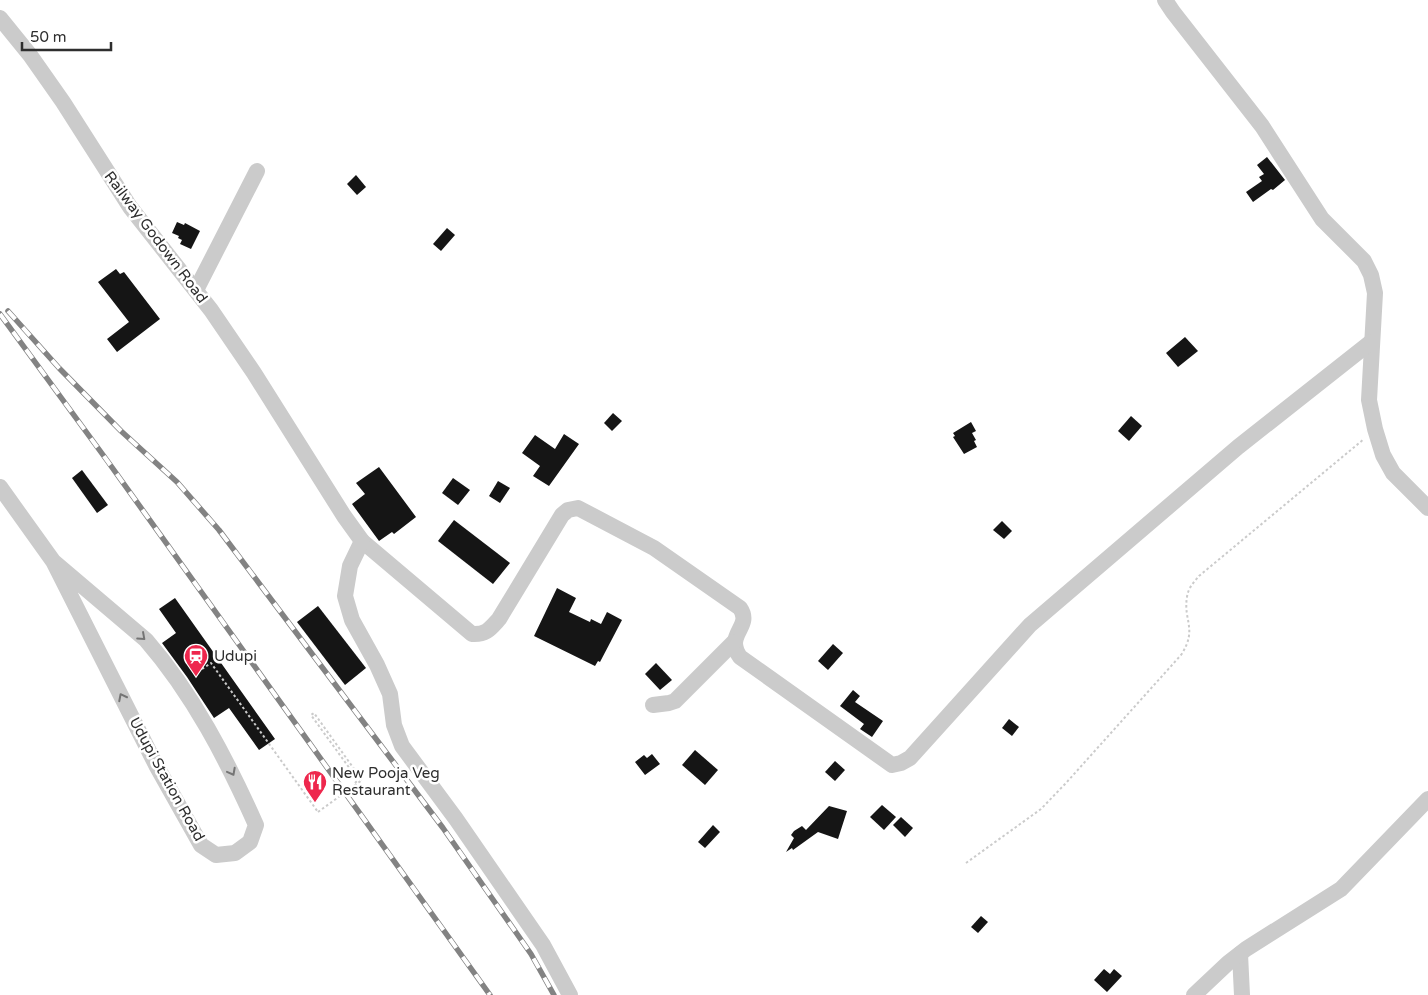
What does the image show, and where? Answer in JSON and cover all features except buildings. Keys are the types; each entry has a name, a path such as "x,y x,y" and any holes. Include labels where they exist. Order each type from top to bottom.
{"street":[{"path":"1165,0 1262,126 1322,219 1364,261 1371,275 1375,293 1368,400 1375,429 1383,455 1393,473 1428,508"},
{"name":"Railway Godown Road","path":"0,18 64,102 130,207 196,290 254,372 344,516 362,541 472,634 481,634 488,632 499,619 562,515 568,510 578,508 654,548 740,608 744,614 743,622 734,642"},
{"path":"196,290 257,171"},
{"path":"734,642 740,657 892,765 901,763 910,758 1030,625 1238,447 1371,342"},
{"path":"0,488 53,561"},
{"path":"362,541 350,566 345,596 352,620 377,665 390,694 394,725 402,746 456,818 542,945 570,995"},
{"name":"Udupi Station Road","path":"53,561 146,640 162,660 213,737 235,778 256,825 250,842 235,853 216,855 201,845 156,765 53,561"},
{"path":"653,705 675,701 734,642"},
{"path":"1194,995 1240,954 1341,889 1428,799"},
{"path":"1240,954 1242,995"}],"path":[{"path":"966,863 1041,808 1181,655 1188,645 1190,637 1186,596 1198,576 1375,429"},
{"path":"202,669 211,663 318,812 362,780 314,713 311,715 358,780 355,783"}],"railway":[{"path":"8,311 59,368 121,431 177,482 219,530 443,828 531,954 554,995"},
{"path":"0,314 490,995"}],"place":[{"name":"Udupi","path":"196,677"},
{"name":"New Pooja Veg Restaurant","path":"315,803"}]}
